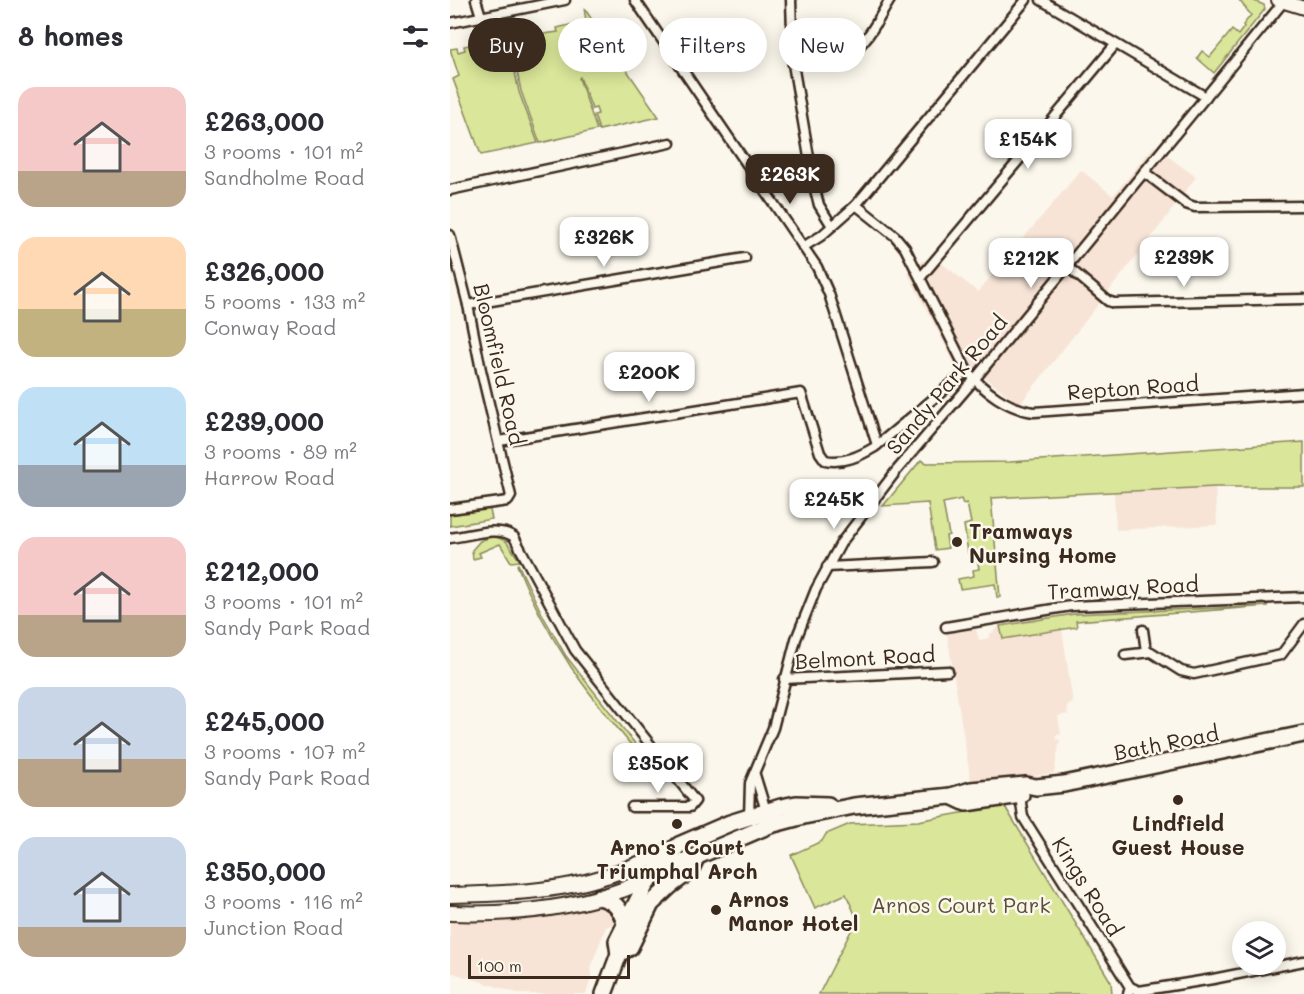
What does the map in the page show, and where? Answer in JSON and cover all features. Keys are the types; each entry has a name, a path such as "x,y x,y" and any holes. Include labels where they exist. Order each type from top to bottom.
{"highway":[{"name":"Bath Road","path":"646,881 796,804 854,806 951,796 971,790 1026,785 1036,787 1078,781 1304,734"},
{"name":"Bath Road","path":"951,796 966,803 1022,795 1036,787"},
{"name":"Bath Road","path":"646,881 679,845 747,818 768,819"},
{"name":"Bath Road","path":"604,994 619,954 630,947 651,904 690,871 697,856"},
{"path":"619,954 617,940 646,881"},
{"path":"599,897 615,903 621,909 625,923"}],"main road":[{"path":"605,877 679,845"},
{"path":"450,895 554,888 605,877 631,875 646,881"},
{"path":"450,913 517,912 558,906 624,890 646,881"},
{"path":"646,881 651,904"}],"street":[{"path":"476,0 481,16"},
{"path":"450,23 565,0"},
{"path":"791,0 792,18"},
{"path":"866,38 890,0"},
{"path":"803,248 856,205 1026,0"},
{"path":"1041,0 1206,98"},
{"path":"636,1 817,267 829,294 877,445"},
{"path":"1282,1 1304,8"},
{"name":"Sandy Park Road","path":"747,818 750,783 773,728 784,679 802,621 841,543 910,456 1206,98 1282,1"},
{"path":"921,277 1115,45"},
{"path":"794,72 814,186 819,205 832,226"},
{"path":"450,190 670,143"},
{"path":"1144,172 1186,204 1195,207 1304,205"},
{"path":"856,205 895,236 905,248 974,380"},
{"name":"Bloomfield Road","path":"450,235 468,304 511,496 508,501 450,510"},
{"path":"468,304 745,258"},
{"path":"1067,266 1108,301 1114,303 1304,300"},
{"path":"499,441 801,393 820,453 825,460 837,461 861,455 877,445 968,371"},
{"name":"Repton Road","path":"974,380 1013,408 1034,412 1304,393"},
{"path":"450,538 498,531 509,534 517,541 575,650 695,801 690,807 632,807"},
{"path":"827,567 933,562"},
{"name":"Tramway Road","path":"946,627 1071,606 1304,597"},
{"path":"1125,655 1146,651 1159,655 1181,671 1194,674 1281,655 1304,624"},
{"path":"1143,630 1146,651"},
{"path":"1296,637 1304,642"},
{"name":"Belmont Road","path":"784,679 948,671"},
{"path":"755,775 768,819"},
{"name":"Kings Road","path":"1022,795 1023,817 1068,885 1129,991"},
{"path":"1129,991 1213,980 1304,961"}],"shaded area":[{"path":"1154,146 1196,177 1020,404 977,372 958,370 908,274 924,260 943,264 978,292 1081,170 1113,196"},
{"path":"1215,487 1217,525 1116,530 1114,492"},
{"path":"1000,626 1003,639 1062,629 1073,703 1067,706 1068,714 1058,716 1061,734 1055,736 1060,740 1054,773 1008,780 971,782 947,634 976,629 979,640 989,638 989,635"},
{"path":"598,906 608,910 615,918 613,924 606,927 591,966 592,975 586,994 520,994 450,972 450,921 523,919"}],"green space":[{"path":"1239,0 1252,0 1264,5 1265,9 1214,73 1197,58 1202,51 1210,57 1232,30 1238,35 1244,27 1243,25 1251,15"},
{"path":"584,8 591,18 586,18"},
{"path":"558,32 558,72 628,72 659,117 599,130 594,115 598,114 596,108 592,109 580,77 597,130 540,143 521,91 517,72 546,72 546,34"},
{"path":"468,45 468,72 515,72 519,92 538,143 481,155 453,79 459,76 450,49 457,48 458,52 465,50 464,46"},
{"path":"1304,442 1304,487 1215,487 991,498 1000,597 997,597 995,584 960,589 958,579 974,576 973,570 979,569 976,552 968,553 964,525 971,523 967,503 963,504 961,499 943,503 949,535 946,536 948,548 935,550 928,503 883,506 921,460 927,463 1010,462"},
{"path":"490,510 492,519 450,526 450,515"},
{"path":"494,536 506,541 520,561 511,562 500,544 479,553 481,557 473,559 472,550 480,541"},
{"path":"518,564 542,614 566,656 662,778 660,780 571,667 548,630"},
{"path":"1268,606 1076,621 1077,627 1003,639 1000,626 1074,614"},
{"name":"Arnos Court Park","path":"1004,805 1111,982 1112,994 819,994 857,919 846,894 815,908 791,855 822,841 826,834 850,824 918,821"}],"place":[{"name":"Tramways Nursing Home","path":"957,542"},
{"name":"Lindfield Guest House","path":"1178,800"},
{"name":"Arno's Court Triumphal Arch","path":"677,824"},
{"name":"Arnos Manor Hotel","path":"716,910"}]}
